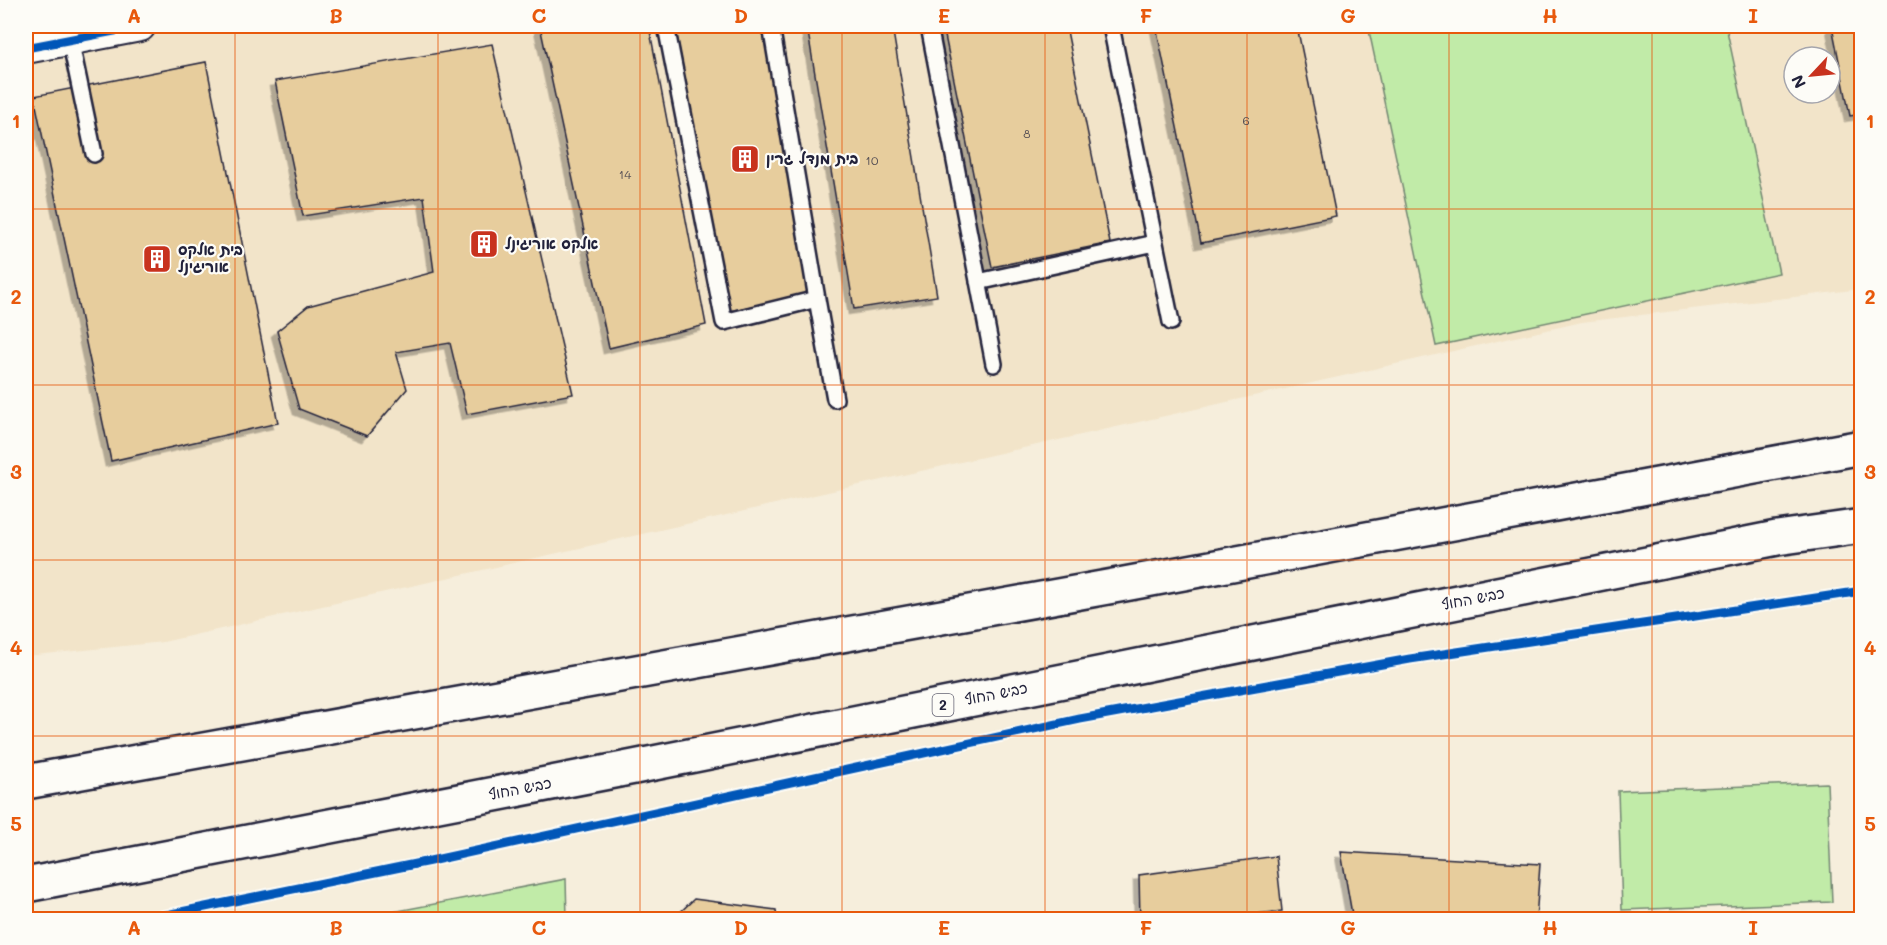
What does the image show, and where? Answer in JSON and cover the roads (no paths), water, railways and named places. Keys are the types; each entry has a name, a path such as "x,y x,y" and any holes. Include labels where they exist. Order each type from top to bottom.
{"highway":[{"path":"26,782 1119,585 1862,447"},
{"name":"כביש החוף","path":"26,885 646,764 1766,540 1862,526"}],"street":[{"path":"26,48 140,26"}],"lane":[{"path":"666,26 724,321 817,299"},
{"path":"771,26 835,399"},
{"path":"929,26 994,363"},
{"path":"1111,26 1171,322"},
{"path":"70,39 94,154"},
{"path":"978,282 1155,243"}],"place":[{"name":"בית מנדל גרין","path":"745,159"},
{"name":"אלקס אוריגינל","path":"484,244"},
{"name":"בית אלקס אוריגינל","path":"157,259"}]}
